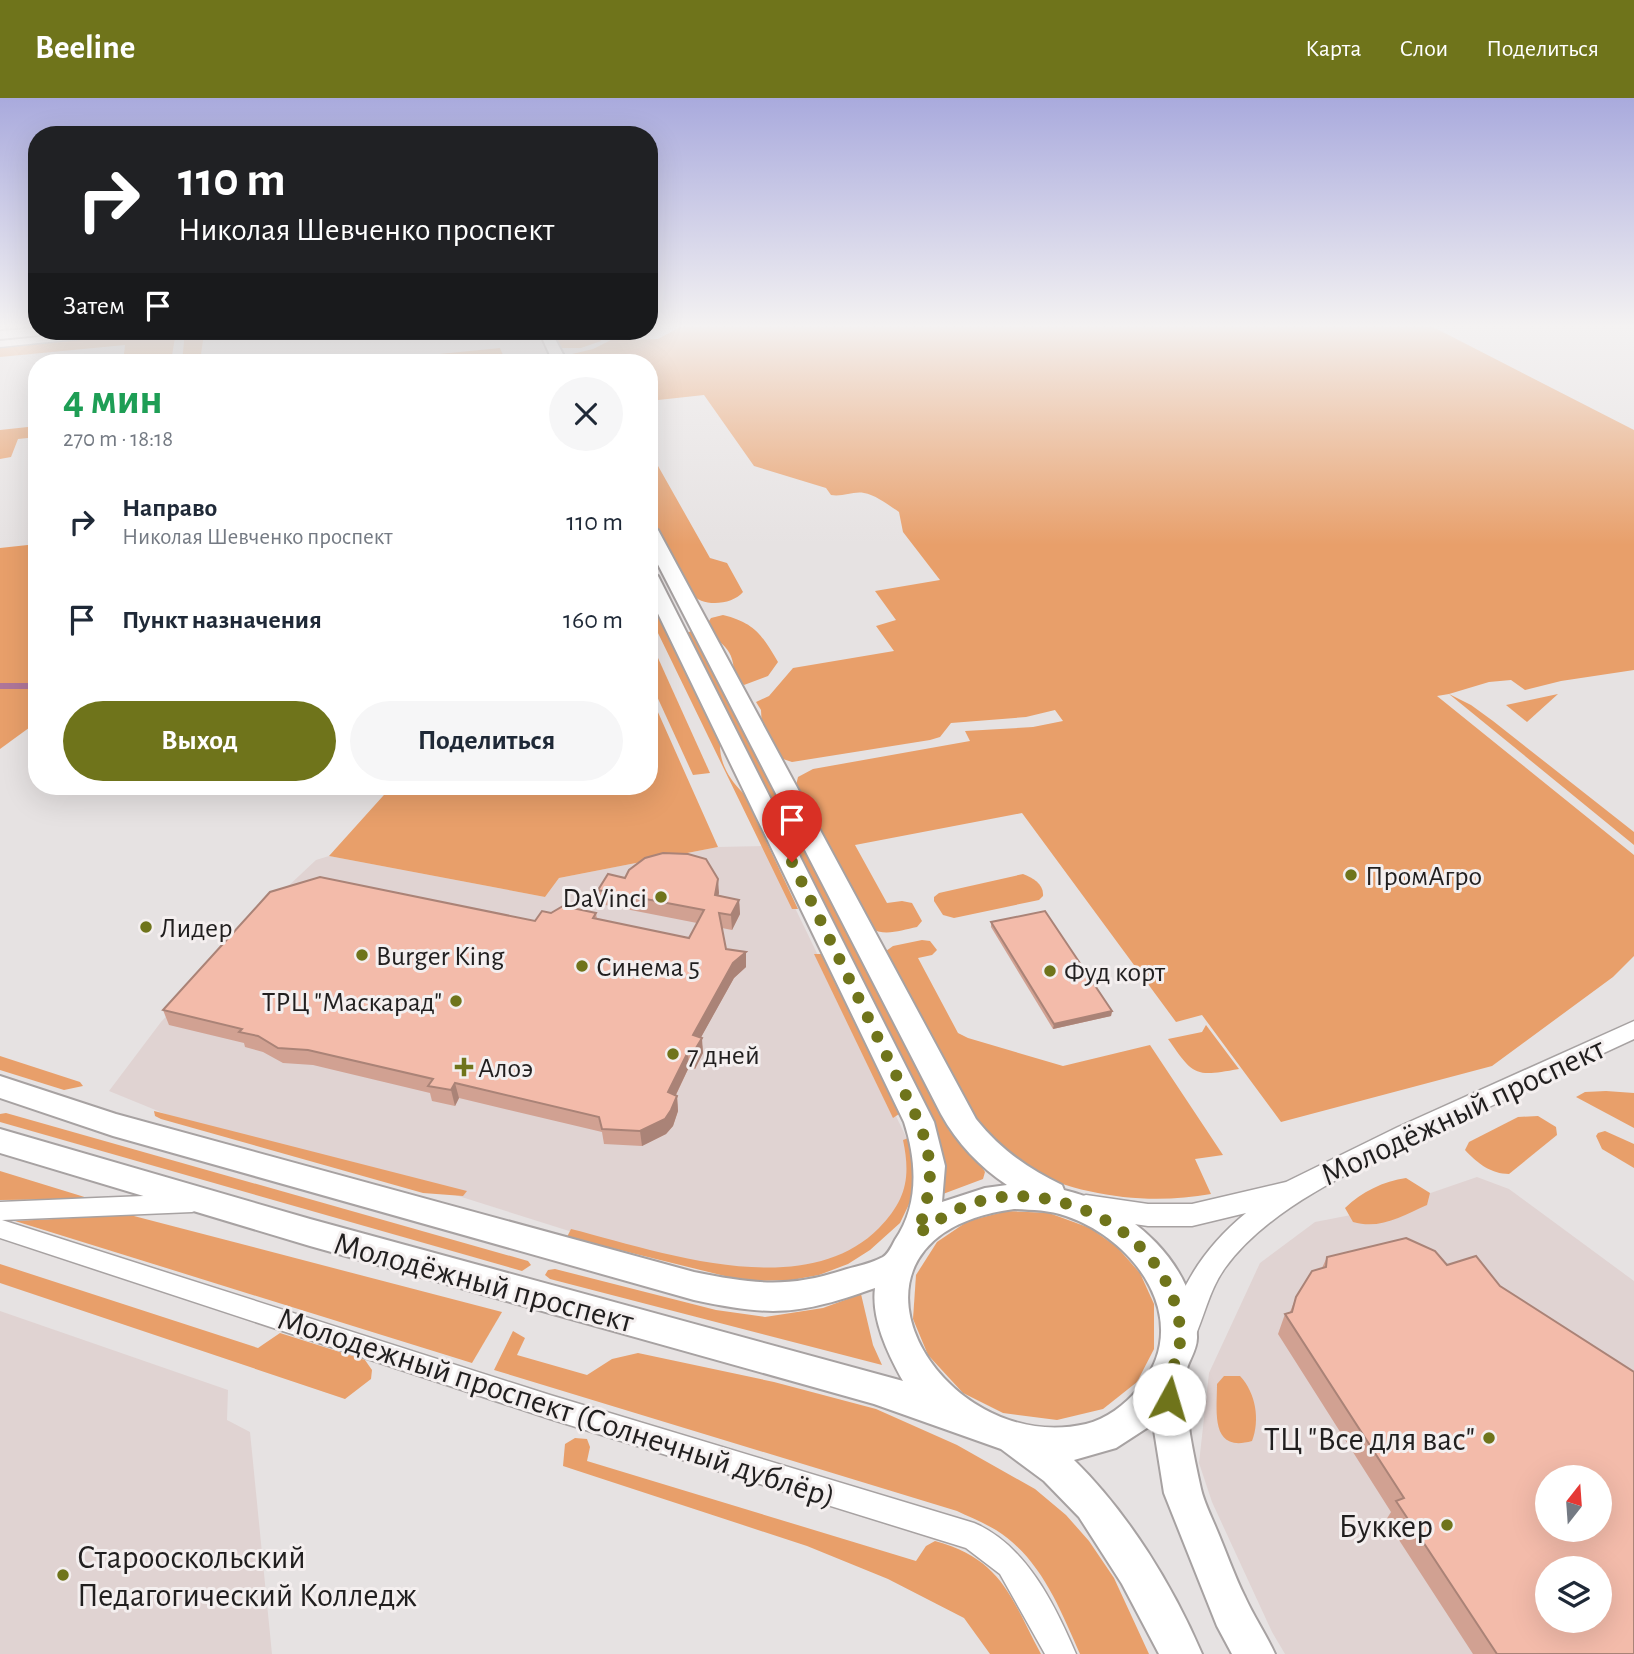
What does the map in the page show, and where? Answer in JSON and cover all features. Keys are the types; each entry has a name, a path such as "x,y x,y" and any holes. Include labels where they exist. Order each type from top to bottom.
{"main road":[{"path":"658,554 680,612 919,1122 930,1151 932,1175 918,1234"},
{"path":"658,586 680,612 971,1137 993,1160 1024,1182 1067,1202"},
{"name":"Молодёжный проспект","path":"0,1087 113,1125 694,1286 751,1297 785,1298 816,1293 897,1266"},
{"name":"Молодёжный проспект","path":"0,1141 460,1276 894,1393 1011,1437 1069,1444 1111,1433 1147,1408 1168,1379 1180,1341 1172,1294 1152,1261 1129,1236 1099,1217 1067,1202 1024,1196 988,1199 950,1211 918,1234 897,1266 891,1290 891,1312 903,1347 929,1389 967,1419"},
{"path":"1168,1379 1172,1438 1183,1493 1231,1612 1254,1654"},
{"path":"1011,1437 1056,1469 1092,1504 1136,1570 1181,1654"}],"street":[{"name":"Молодёжный проспект","path":"1180,1341 1187,1315 1213,1262 1231,1241 1291,1192 1407,1134 1634,1029"},
{"name":"Молодёжный проспект","path":"1067,1202 1148,1215 1192,1215 1291,1192"},
{"path":"0,1211 203,1202"},
{"name":"Молодежный проспект (Солнечный дублёр)","path":"0,1229 550,1408 974,1537 1010,1564 1061,1654"}],"shaded area":[{"path":"707,400 1575,400 1634,430 1634,670 1561,681 1525,690 1511,680 1489,682 1437,696 1634,855 1634,956 1613,977 1492,1066 1281,1122 1202,1015 1176,1022 1022,813 855,845 887,903 912,903 922,921 917,927 893,932 870,928 795,789 798,777 813,769 970,741 965,731 1033,727 1063,721 1055,710 1026,717 951,723 940,737 930,740 792,762 783,759 775,752 762,729 761,710 756,702 769,696 793,668 894,651 876,626 896,620 875,591 940,580 903,532 899,512 882,501 864,493 831,495 826,488 754,466"},
{"path":"28,427 28,438 18,439 11,457 0,459 0,430"},
{"path":"658,466 710,558 727,563 743,592 732,600 717,603 702,601 691,593 658,532"},
{"path":"28,545 28,729 0,749 0,548"},
{"path":"658,613 720,742 721,757 726,770 744,794 798,909 792,909 658,633"},
{"path":"723,615 743,622 762,637 778,662 768,676 744,685 734,674 728,650 707,624 711,618"},
{"path":"692,631 946,1125 981,1166 985,1172 983,1179 943,1194 944,1161 927,1111 686,633"},
{"path":"658,658 710,773 693,775 658,699"},
{"path":"1449,694 1471,705 1493,721 1634,832 1634,845"},
{"path":"1558,694 1527,722 1506,705"},
{"path":"658,712 718,847 559,878 545,897 329,856 384,795 658,795"},
{"path":"765,846 910,1145 909,1188 876,1240 841,1260 786,1273 724,1272 585,1236 433,1188 180,1120 109,1091 161,1022 284,890 316,860 329,856 545,897 559,878 718,847"},
{"path":"1023,874 1040,885 1043,896 1039,900 954,918 943,915 934,901 934,897 939,893"},
{"path":"930,941 937,950 932,955 918,958 958,1033 968,1038 1063,1066 1150,1045 1223,1155 1195,1159 1211,1194 1164,1199 1093,1192 1048,1179 1026,1169 1003,1153 972,1117 886,959 886,951 893,946"},
{"path":"814,954 821,954 899,1114 893,1118"},
{"path":"1206,1025 1239,1069 1213,1073 1196,1071 1168,1039 1202,1032"},
{"path":"0,1056 80,1082 83,1086 64,1090 0,1070"},
{"path":"1585,1092 1634,1093 1634,1128 1576,1097"},
{"path":"154,1111 467,1191 463,1196 423,1193 161,1119 155,1116"},
{"path":"6,1113 528,1261 531,1265 522,1271 0,1122 0,1114"},
{"path":"1538,1116 1556,1127 1557,1135 1509,1174 1485,1167 1465,1150 1469,1142 1518,1117"},
{"path":"1605,1131 1634,1144 1634,1168 1602,1149 1596,1136"},
{"path":"911,1137 919,1171 912,1198 900,1223 870,1250 848,1264 819,1275 792,1280 745,1281 567,1237 571,1229 646,1249 730,1265 772,1268 812,1263 848,1251 888,1218 904,1188 906,1166 903,1140"},
{"path":"0,1171 91,1199 0,1200"},
{"path":"1477,1177 1509,1189 1634,1281 1634,1654 1285,1654 1272,1632 1212,1502 1199,1463 1209,1373 1260,1263 1315,1222 1387,1208"},
{"path":"1406,1178 1430,1193 1427,1205 1382,1223 1353,1222 1345,1208 1351,1202 1373,1188"},
{"path":"1007,1211 1049,1213 1090,1228 1117,1247 1140,1273 1154,1304 1154,1349 1137,1382 1103,1409 1057,1420 1003,1413 963,1393 928,1355 913,1319 916,1275 937,1242 968,1221"},
{"path":"130,1215 502,1312 472,1363 15,1221"},
{"path":"0,1264 258,1348 280,1333 365,1360 372,1370 371,1379 345,1399 0,1283"},
{"path":"555,1269 716,1310 765,1317 823,1308 861,1294 873,1345 882,1365 550,1279 545,1275 548,1270"},
{"path":"0,1311 228,1390 227,1420 250,1432 272,1654 0,1654"},
{"path":"513,1331 525,1338 517,1355 587,1375 612,1359 638,1353 774,1382 876,1409 957,1445 1035,1489 1066,1515 1089,1541 1114,1578 1149,1654 1080,1654 1047,1585 1025,1555 996,1530 957,1511 494,1370"},
{"path":"1224,1376 1240,1376 1250,1390 1256,1416 1252,1441 1238,1443 1222,1436 1217,1418 1217,1384"},
{"path":"575,1438 587,1439 590,1447 587,1461 916,1561 926,1546 935,1541 958,1549 976,1558 1002,1583 1041,1654 990,1654 964,1618 888,1579 807,1546 563,1466 565,1444"}],"building":[{"name":"ТРЦ \"Маскарад\"","path":"663,853 688,854 706,859 718,879 715,895 739,900 731,915 719,913 726,949 746,952 733,963 693,1035 702,1038 693,1053 688,1052 668,1092 677,1096 671,1110 665,1119 640,1131 602,1129 599,1117 455,1083 451,1090 428,1086 433,1079 308,1050 278,1048 258,1036 239,1032 242,1029 163,1010 270,892 320,877 535,921 542,911 551,913 563,906 596,913 593,918 689,938 704,910 598,890 608,874 625,878 629,870 645,858"},
{"name":"Фуд корт","path":"1045,911 1112,1011 1054,1024 991,922"},
{"name":"ТЦ \"Все для вас\"","path":"1406,1238 1435,1251 1447,1265 1476,1256 1500,1286 1634,1372 1634,1654 1497,1654 1396,1501 1404,1498 1285,1314 1292,1312 1296,1297 1312,1271 1326,1267 1327,1257"}],"waterway":[{"path":"0,686 28,686"}],"place":[{"name":"ПромАгро","path":"1351,875"},
{"name":"DaVinci","path":"661,897"},
{"name":"Лидер","path":"146,927"},
{"name":"Burger King","path":"362,955"},
{"name":"Синема 5","path":"582,966"},
{"name":"Фуд корт","path":"1050,971"},
{"name":"ТРЦ \"Маскарад\"","path":"456,1001"},
{"name":"7 дней","path":"673,1054"},
{"name":"Алоэ","path":"464,1067"},
{"name":"ТЦ \"Все для вас\"","path":"1489,1438"},
{"name":"Буккер","path":"1447,1525"},
{"name":"Старооскольский Педагогический Колледж","path":"63,1575"}],"route":[{"path":"792,862 919,1122 930,1151 932,1175 918,1234 950,1211 988,1199 1024,1196 1067,1202 1099,1217 1129,1236 1152,1261 1172,1294 1180,1341 1168,1379 1169,1399"}]}
